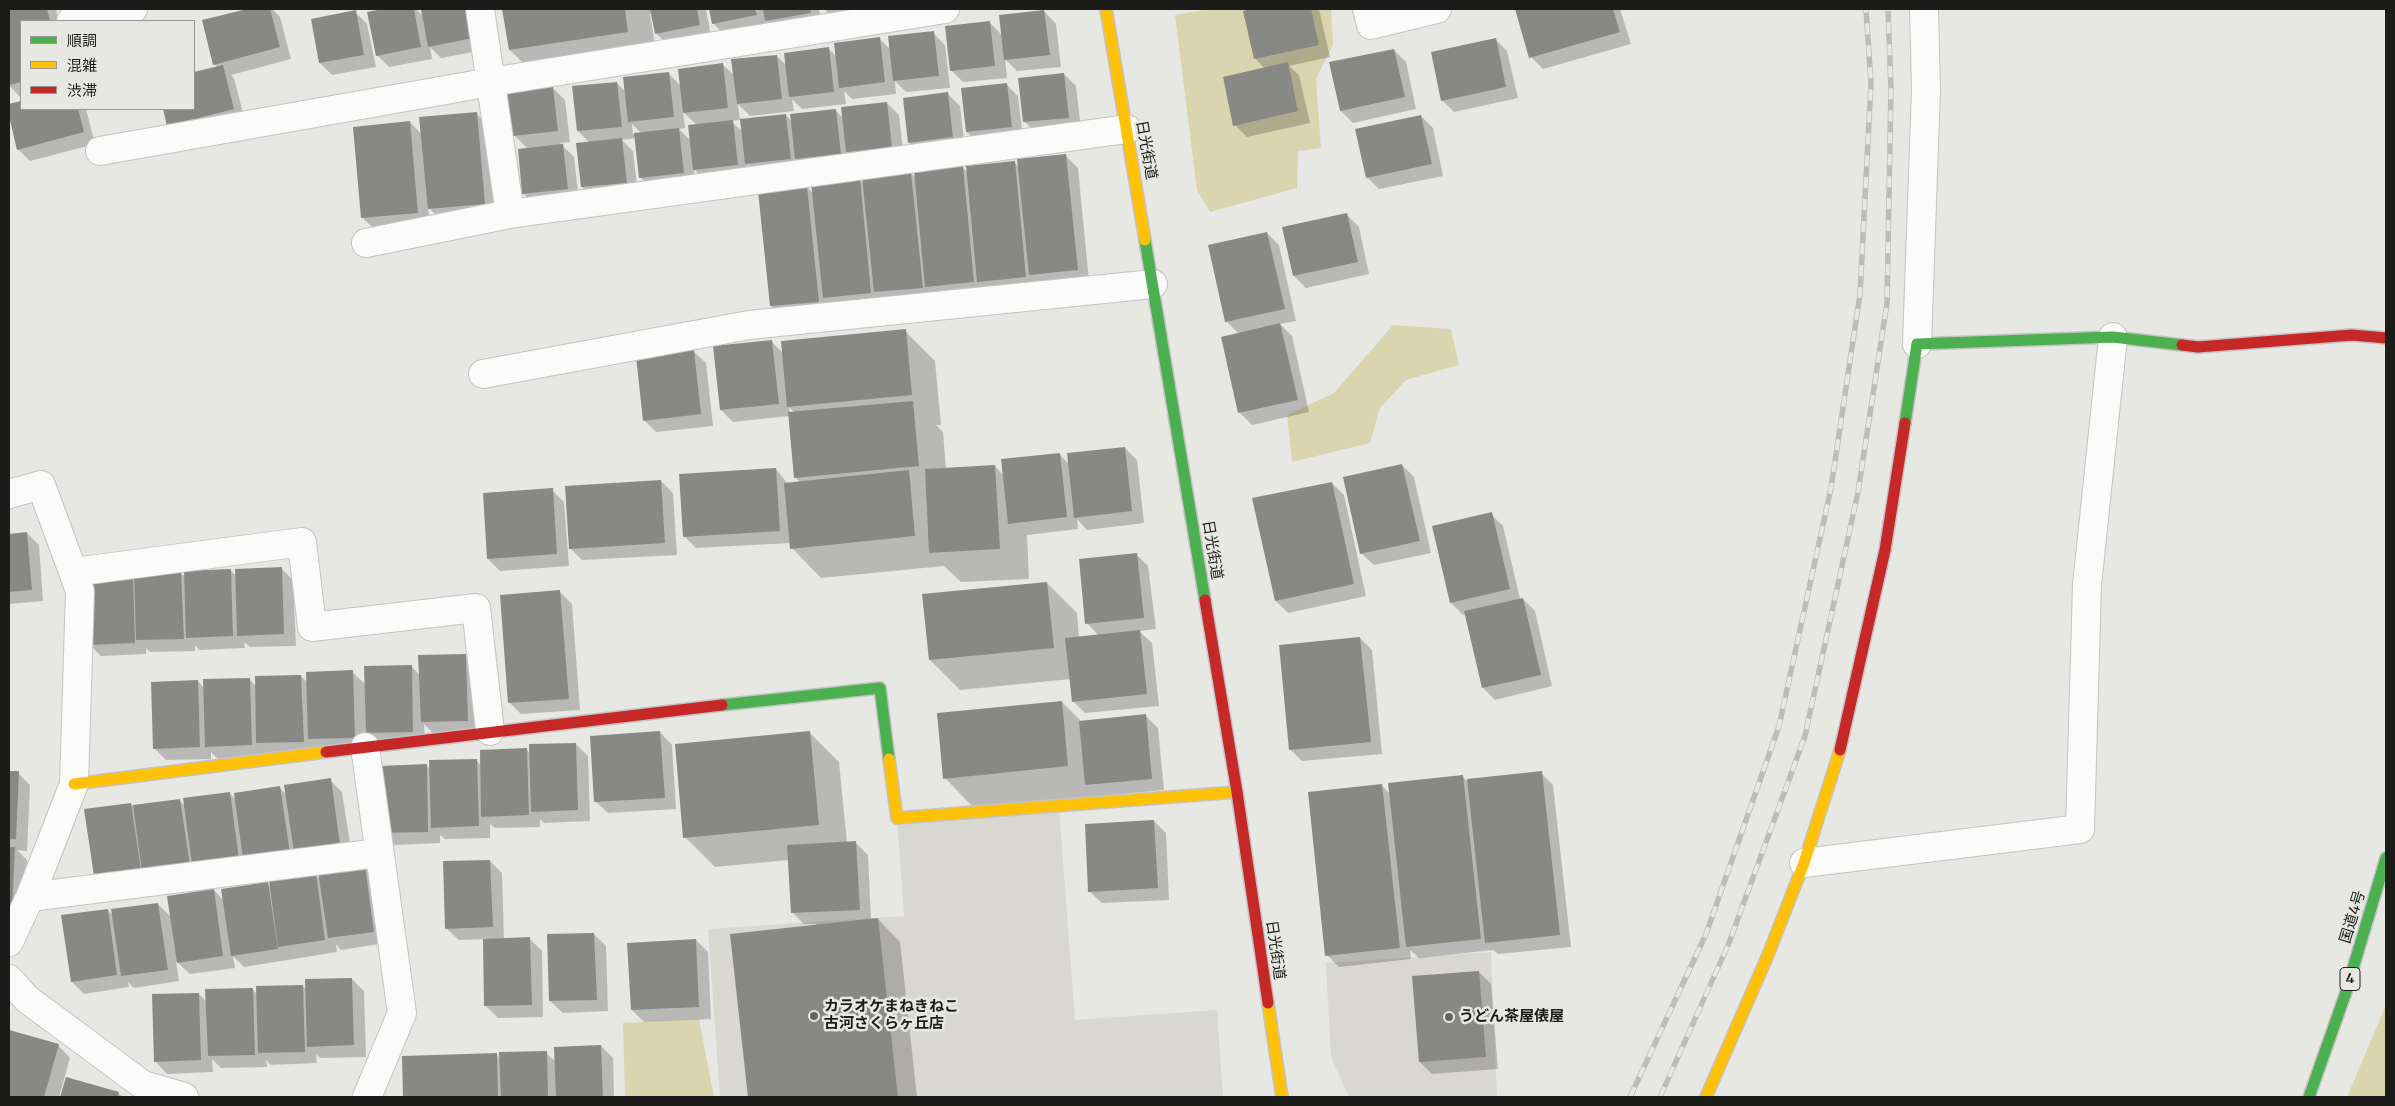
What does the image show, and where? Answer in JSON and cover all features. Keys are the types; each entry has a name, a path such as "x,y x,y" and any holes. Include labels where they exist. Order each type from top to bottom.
{"main road":[{"name":"日光街道","path":"1106,9 1154,284 1237,792 1282,1097"},
{"path":"1706,1097 1768,955 1804,863 1846,734 1885,550 1917,344 2113,336 2198,347 2352,335 2386,338"},
{"path":"74,784 490,731 880,688 897,818 1237,792"},
{"name":"国道4号","path":"2309,1097 2345,995 2386,858"}],"street":[{"path":"75,20 133,9"},
{"path":"480,9 510,214"},
{"path":"100,151 491,82 945,9"},
{"path":"1367,9 1371,25 1437,9"},
{"path":"1917,344 1926,88 1924,9"},
{"path":"366,243 510,214 1127,129"},
{"path":"483,374 749,325 1154,284"},
{"path":"1804,863 2080,829 2087,585 2113,336"},
{"path":"9,494 41,485 80,591 74,784 30,898 9,942"},
{"path":"74,572 302,542 312,627 476,608 490,731"},
{"path":"365,747 378,853 402,1013 367,1097"},
{"path":"30,898 378,853"},
{"path":"9,979 27,999 143,1085 184,1097"}],"shaded area":[{"path":"1210,9 1331,9 1333,45 1316,79 1321,148 1298,151 1297,188 1210,212 1197,190 1175,15"},
{"path":"1393,325 1451,329 1459,365 1406,380 1380,408 1370,443 1292,462 1287,415 1334,393"},
{"path":"1059,807 1075,1020 1217,1010 1223,1097 720,1097 708,929 904,916 897,818"},
{"path":"1491,952 1497,1097 1349,1097 1331,1057 1326,963"},
{"path":"2386,1005 2386,1097 2347,1097"},
{"path":"699,1019 714,1097 625,1097 623,1023"}],"building":[{"path":"9,9 47,9 50,20 20,20 20,82 9,85"},
{"path":"247,9 270,9 280,47 213,65 202,20"},
{"path":"383,9 414,9 421,47 376,56 367,12"},
{"path":"421,9 467,9 473,38 428,47"},
{"path":"502,9 625,9 628,32 509,50"},
{"path":"650,9 697,9 700,25 655,34"},
{"path":"709,9 755,9 757,15 712,24"},
{"path":"763,9 810,9 811,13 765,21"},
{"path":"1251,9 1311,9 1319,45 1254,59 1243,11"},
{"path":"1515,9 1613,9 1620,32 1529,58"},
{"path":"356,10 364,55 319,63 311,19"},
{"path":"1044,10 1050,55 1004,60 999,15"},
{"path":"990,21 995,66 950,71 945,26"},
{"path":"934,31 939,76 893,81 888,36"},
{"path":"880,37 885,82 839,88 834,43"},
{"path":"1496,38 1506,87 1441,101 1431,52"},
{"path":"829,47 834,92 789,97 784,53"},
{"path":"1394,49 1405,97 1340,111 1329,62"},
{"path":"777,55 782,99 737,104 731,59"},
{"path":"1288,62 1298,111 1233,126 1223,77"},
{"path":"723,63 728,108 683,113 678,69"},
{"path":"223,65 234,109 167,126 163,110 195,110 195,72"},
{"path":"669,72 674,117 628,122 623,77"},
{"path":"1064,73 1069,118 1023,122 1018,78"},
{"path":"617,82 622,127 577,131 572,86"},
{"path":"1007,83 1012,127 966,132 961,88"},
{"path":"553,87 558,131 513,136 507,91"},
{"path":"948,92 953,137 908,143 903,98"},
{"path":"20,101 20,110 78,110 84,132 17,150 9,116 9,104"},
{"path":"887,102 892,147 846,152 841,107"},
{"path":"836,109 841,154 795,159 790,114"},
{"path":"477,112 485,204 428,209 419,117"},
{"path":"786,114 791,159 745,164 740,119"},
{"path":"1421,115 1432,164 1366,178 1355,129"},
{"path":"733,120 738,165 693,170 688,125"},
{"path":"410,121 418,213 361,218 353,127"},
{"path":"679,128 684,173 639,178 634,133"},
{"path":"622,138 627,183 581,187 576,143"},
{"path":"563,144 568,189 522,194 518,149"},
{"path":"1066,154 1078,270 1029,275 1017,159"},
{"path":"1015,161 1026,277 977,282 966,166"},
{"path":"963,166 974,282 925,287 914,171"},
{"path":"911,172 923,288 874,292 862,177"},
{"path":"860,178 871,293 823,298 811,182"},
{"path":"807,186 819,302 770,306 758,191"},
{"path":"1347,213 1358,262 1293,276 1282,227"},
{"path":"1267,232 1285,309 1225,322 1208,245"},
{"path":"1280,323 1298,400 1238,413 1221,337"},
{"path":"906,329 912,395 787,407 781,341"},
{"path":"772,340 779,404 720,410 713,346"},
{"path":"694,350 701,414 643,421 636,356"},
{"path":"913,401 919,466 794,478 788,412"},
{"path":"1125,447 1132,511 1074,518 1067,453"},
{"path":"1060,453 1067,517 1008,524 1001,459"},
{"path":"1402,464 1420,541 1360,554 1343,477"},
{"path":"995,465 1000,549 929,553 925,469"},
{"path":"776,468 780,531 683,537 679,474"},
{"path":"909,470 915,536 790,549 784,483"},
{"path":"661,480 665,543 569,549 565,486"},
{"path":"1332,482 1354,584 1275,601 1252,498"},
{"path":"553,488 557,554 487,559 483,493"},
{"path":"1492,512 1510,589 1450,603 1432,526"},
{"path":"27,532 32,590 9,592 9,534"},
{"path":"1137,553 1144,618 1085,624 1079,559"},
{"path":"282,567 284,634 237,636 235,569"},
{"path":"231,569 233,636 186,638 184,571"},
{"path":"181,572 184,639 136,640 134,573"},
{"path":"133,576 135,643 87,645 86,577"},
{"path":"1047,582 1054,648 929,660 922,594"},
{"path":"560,590 569,699 508,703 500,595"},
{"path":"1523,598 1541,675 1482,688 1464,611"},
{"path":"1140,630 1147,694 1072,702 1065,638"},
{"path":"1360,637 1371,742 1289,750 1279,645"},
{"path":"466,654 468,721 421,722 418,655"},
{"path":"412,665 413,732 366,733 364,666"},
{"path":"353,670 355,738 308,739 306,672"},
{"path":"301,675 304,742 256,743 255,676"},
{"path":"250,678 252,745 205,747 203,679"},
{"path":"198,680 200,747 153,749 151,682"},
{"path":"1062,701 1068,766 943,779 937,713"},
{"path":"1146,714 1152,779 1085,785 1079,721"},
{"path":"660,731 665,798 594,802 590,736"},
{"path":"810,731 819,825 683,838 675,744"},
{"path":"576,743 578,810 531,812 529,744"},
{"path":"527,748 529,815 481,817 480,750"},
{"path":"477,759 479,826 431,828 429,760"},
{"path":"427,764 428,832 381,833 379,766"},
{"path":"9,771 19,771 16,839 9,839"},
{"path":"1542,771 1560,935 1485,943 1467,779"},
{"path":"1463,775 1481,939 1406,947 1388,783"},
{"path":"331,778 340,845 294,852 284,785"},
{"path":"1382,784 1400,948 1325,956 1308,792"},
{"path":"280,786 290,853 243,859 234,793"},
{"path":"230,792 239,859 192,865 183,798"},
{"path":"180,799 190,865 142,872 133,805"},
{"path":"131,803 141,870 94,876 84,809"},
{"path":"1154,820 1158,888 1088,892 1085,824"},
{"path":"856,841 860,910 791,913 787,845"},
{"path":"9,847 15,847 12,915 9,915"},
{"path":"490,860 493,927 445,929 443,861"},
{"path":"365,865 374,932 328,938 318,872"},
{"path":"316,873 325,940 278,947 269,880"},
{"path":"268,882 278,949 231,956 221,889"},
{"path":"214,889 223,956 177,963 167,896"},
{"path":"158,903 168,970 121,976 111,909"},
{"path":"108,909 117,975 71,982 61,915"},
{"name":"カラオケまねきねこ 古河さくらヶ丘店","path":"878,918 898,1097 748,1097 730,934"},
{"path":"594,933 597,1000 549,1001 547,934"},
{"path":"530,937 532,1005 484,1006 483,939"},
{"path":"696,939 699,1007 631,1010 627,943"},
{"name":"うどん茶屋俵屋","path":"1479,971 1486,1057 1419,1062 1412,976"},
{"path":"352,978 354,1045 307,1047 305,979"},
{"path":"303,985 305,1052 258,1053 256,986"},
{"path":"253,988 255,1055 208,1056 205,989"},
{"path":"199,993 201,1060 154,1062 152,994"},
{"path":"9,1030 59,1044 44,1097 9,1097"},
{"path":"601,1045 603,1097 556,1097 554,1047"},
{"path":"547,1051 548,1097 501,1097 499,1052"},
{"path":"497,1053 498,1097 403,1097 402,1056"},
{"path":"66,1077 119,1092 118,1097 60,1097"}],"railway":[{"path":"1630,1097 1706,934 1779,726 1831,488 1860,294 1871,83 1866,9"},
{"path":"1660,1097 1729,943 1805,736 1858,492 1887,303 1891,89 1888,9"}],"traffic: fast":[{"path":"1145,240 1205,600"},
{"path":"1905,423 1917,344 2113,337 2182,345"},
{"path":"722,705 880,688 889,759"},
{"path":"2309,1097 2345,995 2386,858"}],"traffic: slow":[{"path":"1106,9 1145,240"},
{"path":"1706,1097 1768,955 1804,863 1840,750"},
{"path":"74,784 326,752"},
{"path":"889,759 897,818 1237,792"},
{"path":"1268,1003 1282,1097"}],"traffic: jam":[{"path":"2182,345 2198,347 2352,335 2386,338"},
{"path":"1840,750 1885,550 1905,423"},
{"path":"1205,600 1237,792 1268,1003"},
{"path":"326,752 722,705"}],"place":[{"name":"カラオケまねきねこ 古河さくらヶ丘店","path":"814,1016"},
{"name":"うどん茶屋俵屋","path":"1449,1017"}]}
